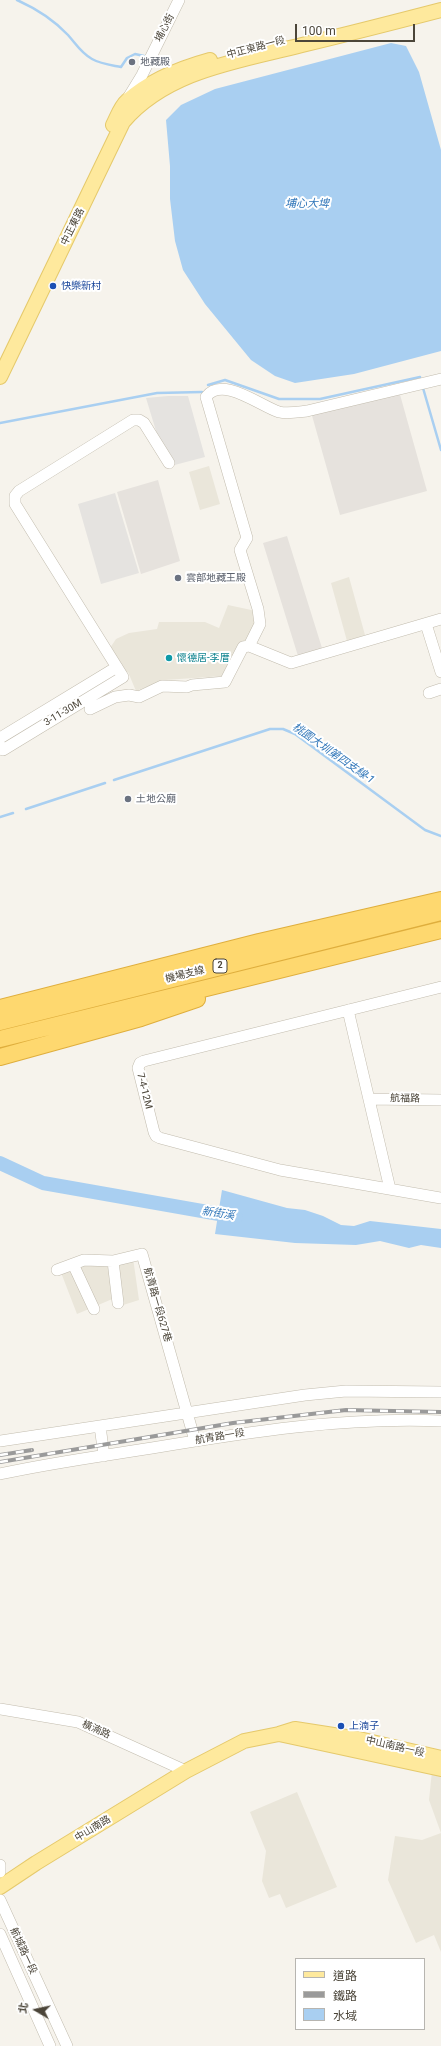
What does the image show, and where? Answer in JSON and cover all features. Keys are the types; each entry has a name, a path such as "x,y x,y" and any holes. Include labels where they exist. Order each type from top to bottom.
{"highway":[{"path":"0,1008 259,942 441,900"},
{"name":"機場支線","path":"0,1022 441,912"},
{"name":"機場支線","path":"0,1039 441,930"},
{"path":"0,1049 248,985 288,967"},
{"path":"0,1057 141,1018 202,997"}],"main road":[{"name":"中正東路一段","path":"126,102 156,80 190,66 441,0"},
{"name":"中正東路一段","path":"162,89 201,71 441,10"},
{"name":"中正東路","path":"0,377 123,122 135,108 162,89"},
{"name":"中正東路","path":"0,357 126,102"},
{"name":"中山南路一段","path":"186,1771 244,1741 279,1734 295,1729 359,1739 441,1758"},
{"name":"中山南路一段","path":"279,1734 441,1769"},
{"name":"中山南路","path":"0,1887 36,1862 186,1771"}],"street":[{"name":"埔心街","path":"123,122 126,102 142,75 180,0"},
{"path":"249,646 260,624 258,609 240,550 247,538 206,396 212,390 222,388 238,392 279,411 287,413 307,411 441,379"},
{"path":"117,667 15,504 15,496 19,491 133,420 139,420 144,423 169,463"},
{"path":"90,709 115,697 128,695 139,697 162,686 187,687 192,685 225,682 243,647 249,646 291,663 441,619"},
{"path":"426,624 441,672"},
{"name":"3-11-30M","path":"0,738 117,667 123,677 2,748"},
{"path":"429,693 441,689"},
{"name":"7-4-12M","path":"441,987 144,1061 140,1063 138,1068 156,1136 280,1170 441,1198"},
{"path":"348,1010 390,1189"},
{"name":"航福路","path":"369,1099 441,1100"},
{"name":"航青路一段627巷","path":"57,1270 84,1260 114,1261 142,1254 195,1441"},
{"path":"114,1261 118,1303"},
{"path":"74,1264 94,1309"},
{"path":"0,1442 305,1395 346,1391 441,1392"},
{"name":"航青路一段","path":"0,1474 272,1429 343,1422 402,1420 441,1422"},
{"path":"100,1426 104,1456"},
{"name":"橫湳路","path":"0,1709 78,1722 186,1771"},
{"path":"0,1865 0,1872"},
{"name":"航城路一段","path":"0,1900 67,2046"},
{"name":"航城路一段","path":"0,1934 50,2046"}],"shaded area":[{"path":"399,391 427,491 340,515 311,412"},
{"path":"188,396 205,457 167,467 146,398"},
{"path":"209,466 220,504 200,510 189,472"},
{"path":"158,480 180,561 141,574 117,492"},
{"path":"115,493 139,573 101,584 78,504"},
{"path":"287,536 322,648 298,656 263,543"},
{"path":"349,577 365,635 347,641 331,583"},
{"path":"228,605 256,611 257,623 223,676 165,680 136,691 128,672 120,671 110,648 116,639 129,633 157,629 159,622 205,622 219,628"},
{"path":"133,1258 139,1300 120,1306 117,1297 77,1314 60,1270 86,1261"},
{"path":"432,1771 441,1772 441,1833 429,1800"},
{"path":"297,1792 337,1887 286,1908 280,1894 269,1898 262,1881 266,1851 250,1812"},
{"path":"441,1833 441,1952 434,1935 416,1943 388,1880 395,1836 422,1840"}],"water":[{"name":"埔心大埤","path":"391,43 406,46 419,72 441,150 441,351 354,374 295,383 275,376 251,360 205,304 183,270 175,241 170,199 170,166 166,120 181,105 215,89"},
{"path":"222,1190 287,1208 305,1210 323,1216 341,1225 354,1226 370,1221 441,1229 441,1248 421,1245 409,1248 380,1241 356,1245 295,1243 215,1234"}],"waterway":[{"path":"17,0 50,19 63,30 88,57 95,61 121,67 127,58 135,54 144,56"},
{"path":"208,385 225,380 279,399 320,399 420,377"},
{"path":"423,388 441,450"},
{"path":"0,423 157,393 202,392"},
{"name":"桃園大圳第四支線-1","path":"114,780 270,729 283,729 295,734 425,830 441,836"},
{"name":"桃園大圳第四支線-1","path":"26,809 105,783"},
{"name":"桃園大圳第四支線-1","path":"0,817 13,813"},
{"name":"新街溪","path":"0,1163 43,1183 236,1217"}],"railway":[{"path":"0,1462 233,1423 346,1410 441,1412"},
{"path":"0,1455 32,1450"}],"place":[{"name":"地藏殿","path":"132,62"},
{"name":"快樂新村","path":"53,286"},
{"name":"雲部地藏王殿","path":"178,578"},
{"name":"懷德居-李厝","path":"169,658"},
{"name":"土地公廟","path":"128,799"},
{"name":"上湳子","path":"341,1726"}]}
